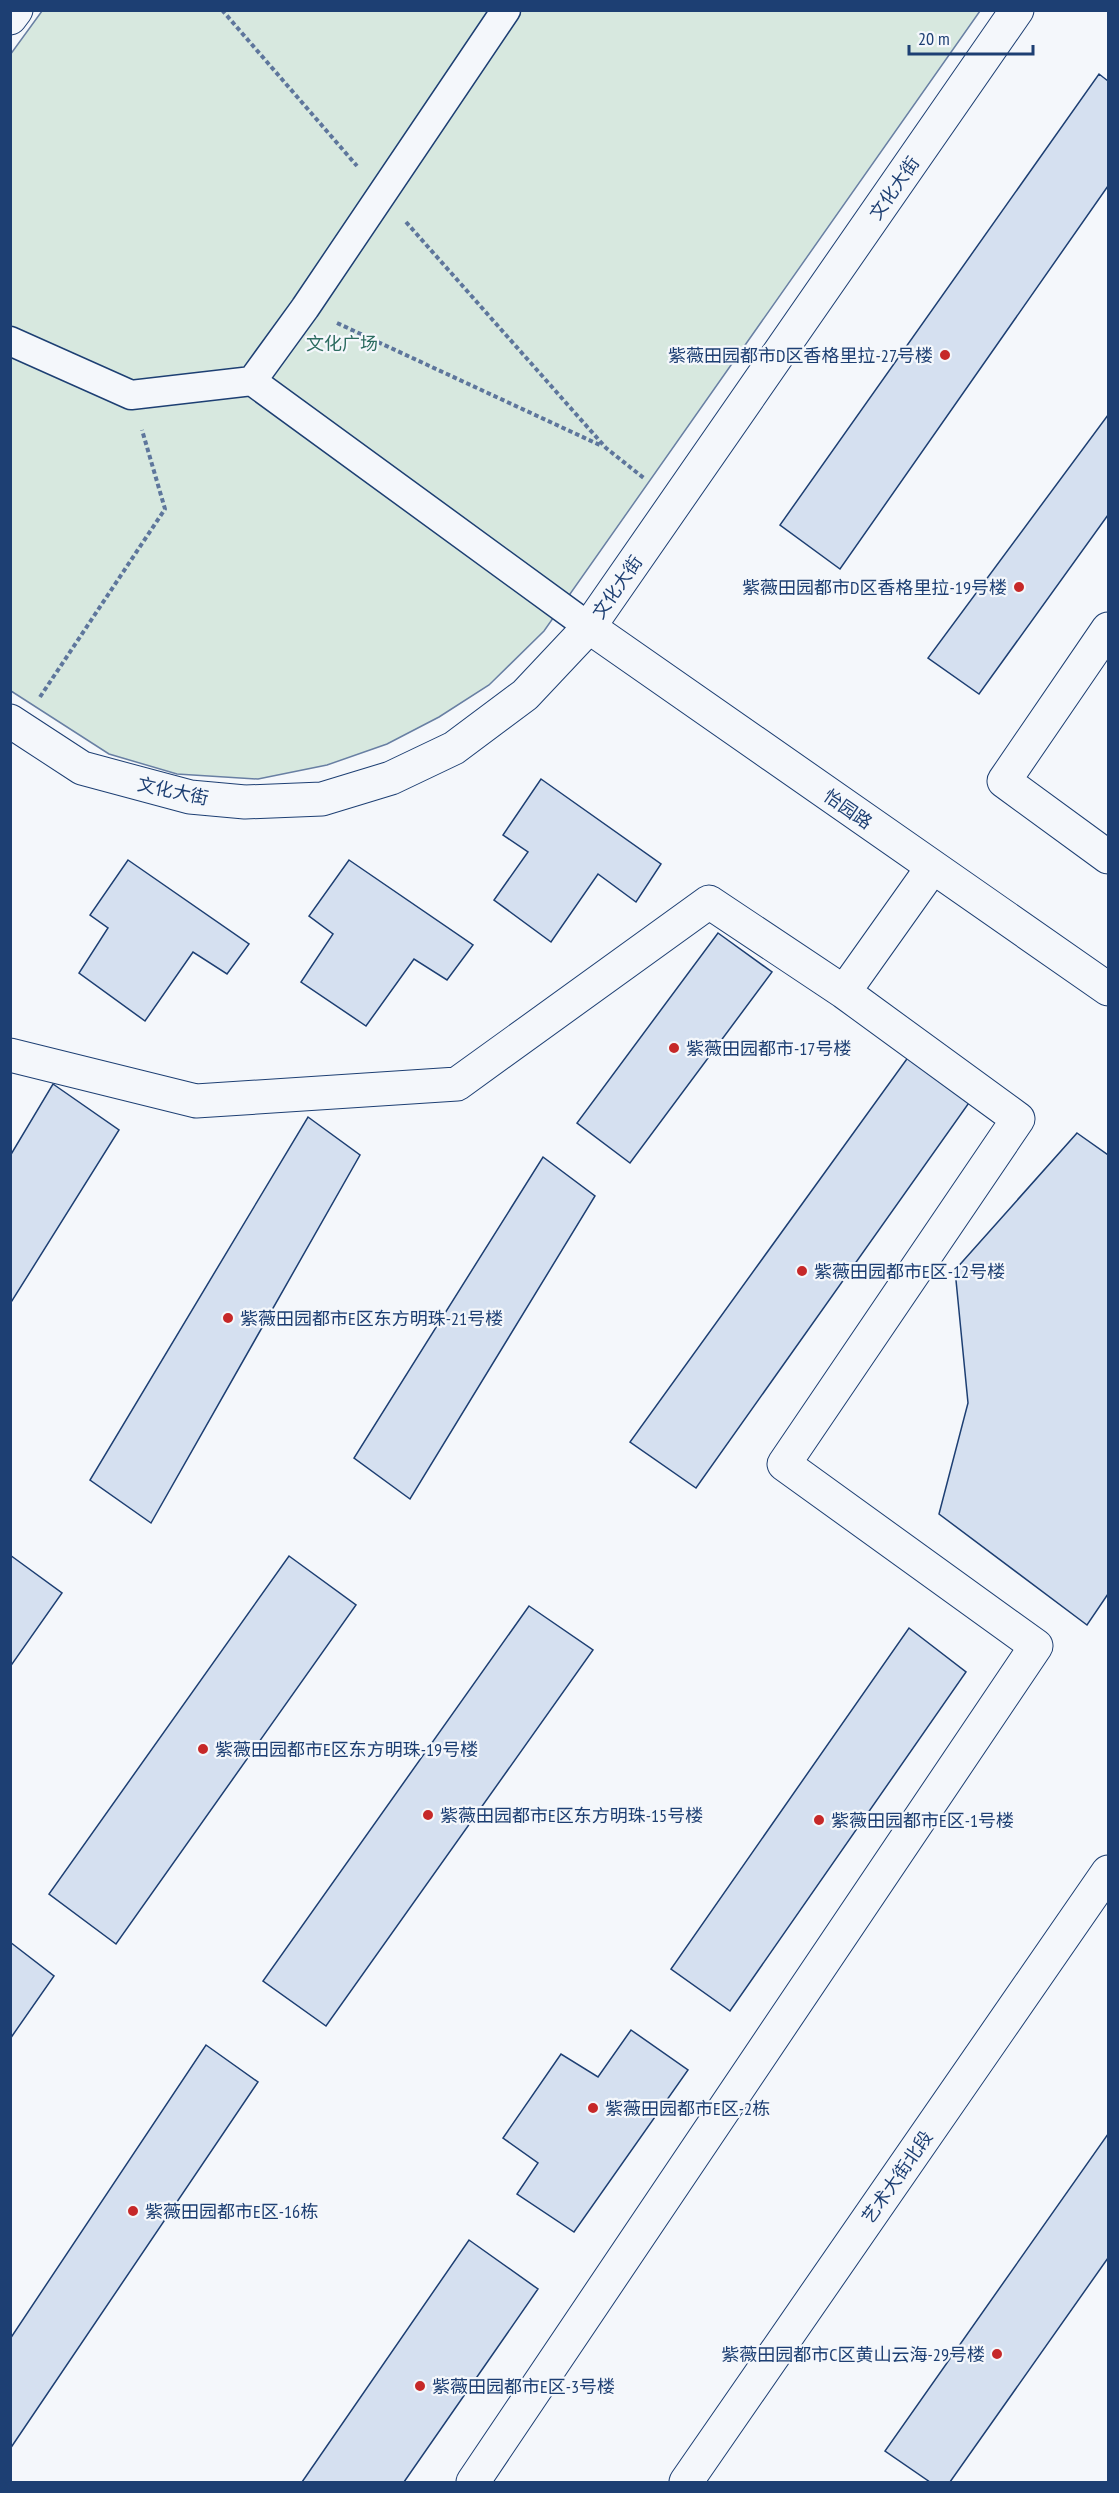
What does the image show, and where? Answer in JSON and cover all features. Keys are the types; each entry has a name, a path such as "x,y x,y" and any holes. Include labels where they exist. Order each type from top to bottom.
{"street":[{"path":"10,18 16,10"},
{"path":"252,381 305,308 506,10"},
{"name":"文化大街","path":"23,712 82,768 190,797 245,802 322,800 391,778 454,748 525,696 589,627 1017,10"},
{"path":"10,341 131,395 252,381 589,627"},
{"name":"怡园路","path":"589,627 1108,989"},
{"path":"1108,629 1005,781 1108,857"},
{"path":"844,992 932,868"},
{"path":"10,1055 196,1101 457,1084 709,902 844,992 1018,1119 784,1464 1036,1646 473,2482"},
{"name":"艺术大街北段","path":"686,2482 1108,1872"}],"path":[{"path":"222,10 606,448 676,503"},
{"path":"305,308 606,448"},
{"path":"23,712 165,508 131,395"}],"green space":[{"name":"文化广场","path":"42,11 980,11 544,631 489,685 439,717 387,744 327,765 258,779 177,774 109,754 11,691 10,55"}],"building":[{"name":"紫薇田园都市D区香格里拉-27号楼","path":"1099,74 1108,81 1108,186 840,569 780,525"},
{"name":"紫薇田园都市D区香格里拉-19号楼","path":"1108,415 1108,515 979,694 928,658"},
{"path":"541,779 661,864 636,902 598,874 551,942 494,900 528,852 503,835"},
{"path":"128,860 249,944 227,974 193,952 145,1021 79,973 108,928 90,915"},
{"path":"349,860 473,945 447,980 414,959 366,1026 301,982 333,934 309,916"},
{"name":"紫薇田园都市-17号楼","path":"718,933 772,972 630,1163 577,1123"},
{"name":"紫薇田园都市E区-12号楼","path":"909,1056 971,1100 696,1488 630,1442"},
{"path":"53,1084 119,1130 10,1304 10,1156"},
{"name":"紫薇田园都市E区东方明珠-21号楼","path":"308,1117 360,1155 151,1523 90,1480"},
{"path":"1077,1133 1108,1155 1108,1594 1087,1625 939,1514 968,1403 955,1270"},
{"path":"543,1157 595,1196 410,1499 354,1458"},
{"path":"10,1555 62,1593 10,1667"},
{"name":"紫薇田园都市E区东方明珠-19号楼","path":"289,1556 356,1605 116,1944 49,1894"},
{"name":"紫薇田园都市E区东方明珠-15号楼","path":"529,1606 593,1650 326,2026 263,1981"},
{"name":"紫薇田园都市E区-1号楼","path":"909,1628 966,1672 730,2011 671,1969"},
{"path":"10,1942 54,1976 10,2039"},
{"name":"紫薇田园都市E区-2栋","path":"631,2030 688,2070 574,2232 517,2194 538,2163 503,2138 561,2054 598,2077"},
{"name":"紫薇田园都市E区-16栋","path":"206,2045 258,2082 10,2449 10,2339"},
{"name":"紫薇田园都市C区黄山云海-29号楼","path":"1108,2134 1108,2258 950,2482 930,2482 885,2451"},
{"name":"紫薇田园都市E区-3号楼","path":"469,2240 538,2289 404,2482 302,2482"}],"place":[{"name":"紫薇田园都市D区香格里拉-27号楼","path":"945,355"},
{"name":"紫薇田园都市D区香格里拉-19号楼","path":"1019,587"},
{"name":"紫薇田园都市-17号楼","path":"674,1048"},
{"name":"紫薇田园都市E区-12号楼","path":"802,1271"},
{"name":"紫薇田园都市E区东方明珠-21号楼","path":"228,1318"},
{"name":"紫薇田园都市E区东方明珠-19号楼","path":"203,1749"},
{"name":"紫薇田园都市E区东方明珠-15号楼","path":"428,1815"},
{"name":"紫薇田园都市E区-1号楼","path":"819,1820"},
{"name":"紫薇田园都市E区-2栋","path":"593,2108"},
{"name":"紫薇田园都市E区-16栋","path":"133,2211"},
{"name":"紫薇田园都市C区黄山云海-29号楼","path":"997,2354"},
{"name":"紫薇田园都市E区-3号楼","path":"420,2386"}]}
